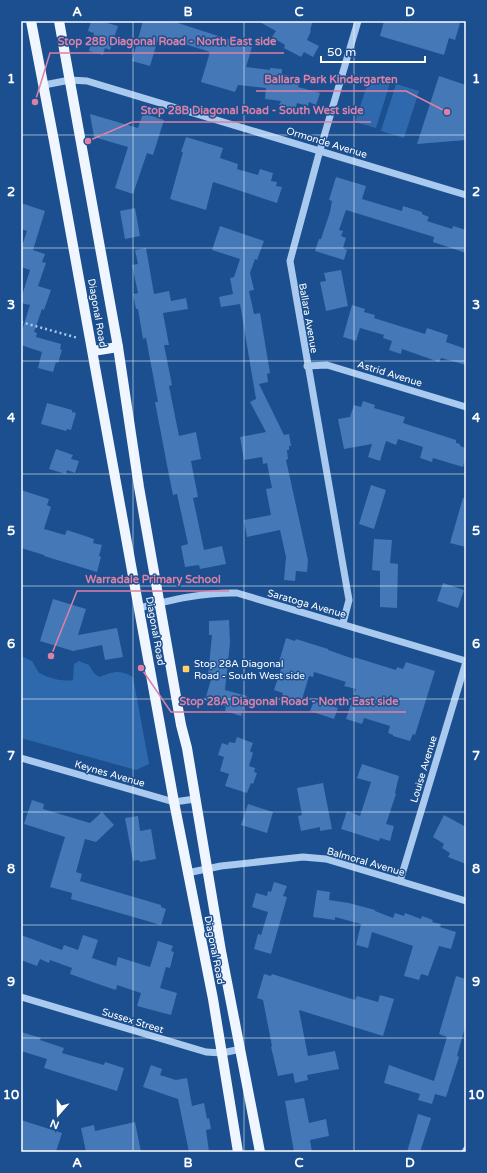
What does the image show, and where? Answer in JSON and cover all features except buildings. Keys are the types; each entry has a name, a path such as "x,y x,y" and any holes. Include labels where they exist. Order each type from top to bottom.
{"main road":[{"name":"Diagonal Road","path":"31,21 92,346 187,873 213,999 238,1152"},
{"name":"Diagonal Road","path":"58,21 118,347 139,487 181,725 187,748 221,951 260,1152"},
{"path":"92,346 118,347"}],"street":[{"name":"Ballara Avenue","path":"343,624 349,600 290,261 320,150 358,21"},
{"name":"Ormonde Avenue","path":"44,84 70,80 87,81 466,194"},
{"name":"Astrid Avenue","path":"308,366 327,365 466,407"},
{"name":"Saratoga Avenue","path":"139,608 217,593 237,593 466,662"},
{"name":"Louise Avenue","path":"400,881 466,662"},
{"name":"Keynes Avenue","path":"21,758 174,802 195,798"},
{"name":"Balmoral Avenue","path":"187,873 221,866 302,857 326,859 466,901"},
{"name":"Sussex Street","path":"21,997 206,1052 222,1053 241,1049"}],"path":[{"path":"21,322 92,346"}],"shaded area":[{"path":"370,76 390,83 376,128 355,122"},
{"path":"396,84 419,91 404,138 381,131"},
{"path":"21,656 32,661 39,673 60,680 73,680 74,664 79,661 89,665 94,673 99,677 120,672 133,677 149,764 136,770 21,738"}],"place":[{"name":"Stop 28B Diagonal Road - North East side","path":"35,102"},
{"name":"Ballara Park Kindergarten","path":"447,112"},
{"name":"Stop 28B Diagonal Road - South West side","path":"88,141"},
{"name":"Warradale Primary School","path":"51,656"},
{"name":"Stop 28A Diagonal Road - North East side","path":"141,668"},
{"name":"Stop 28A Diagonal Road - South West side","path":"186,669"}]}
